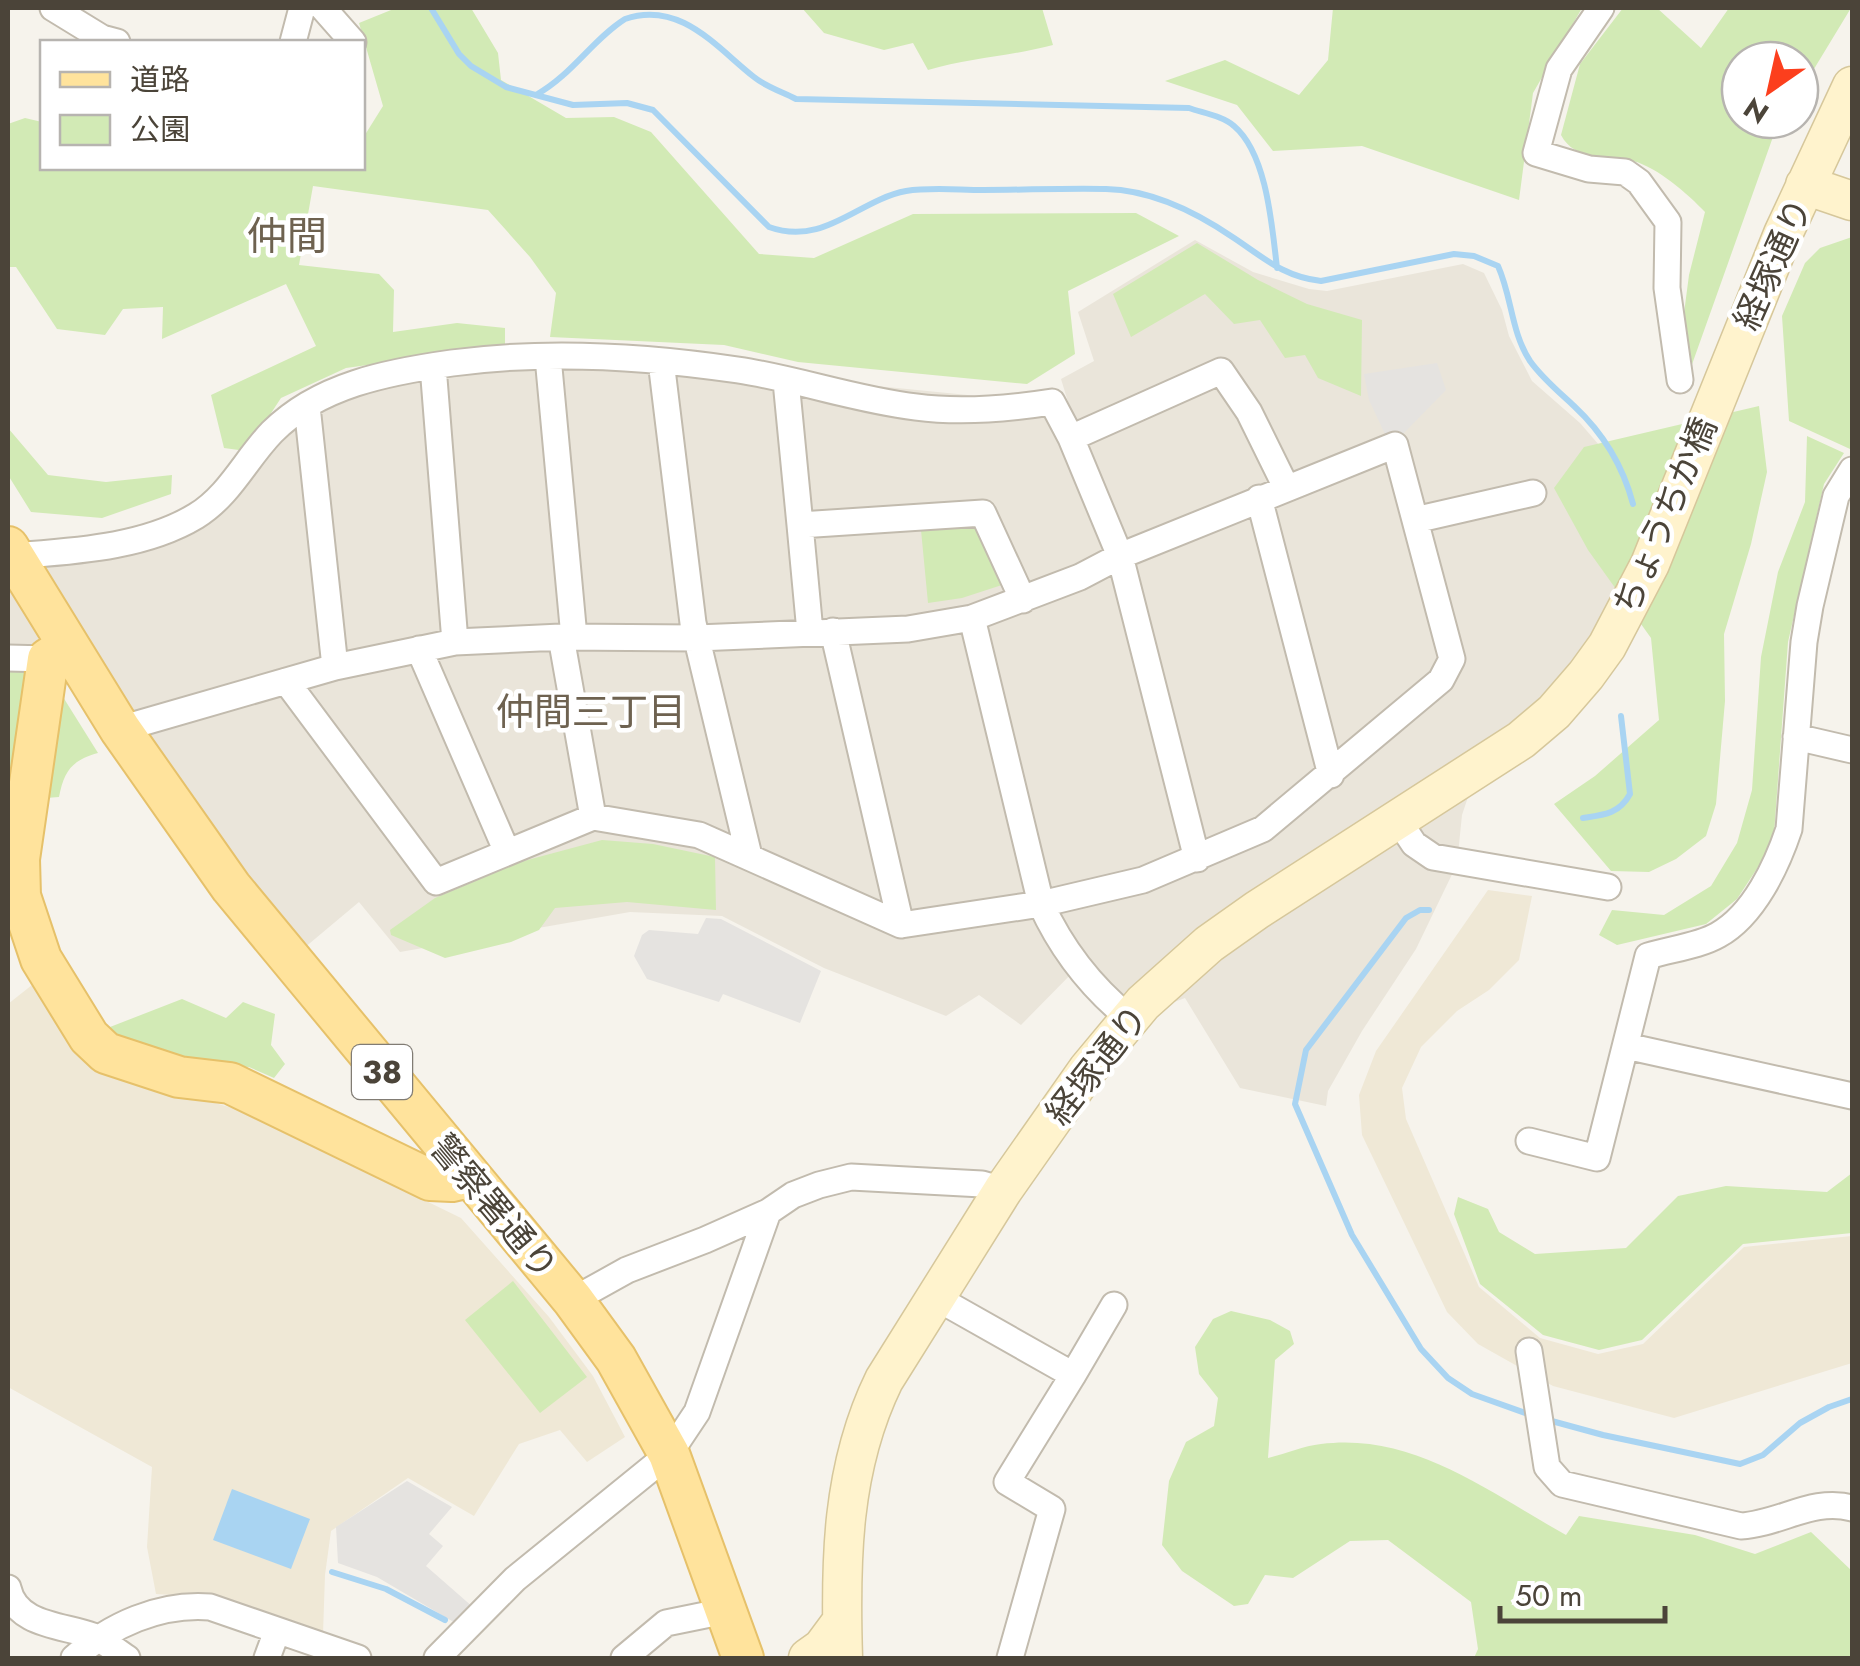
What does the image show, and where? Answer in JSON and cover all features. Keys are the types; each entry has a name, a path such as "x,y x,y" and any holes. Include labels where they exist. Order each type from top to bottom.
{"main road":[{"path":"1805,185 1852,86"},
{"name":"経塚通り","path":"1720,386 1805,185 1852,201"},
{"name":"ちょうちか橋","path":"1608,646 1650,564 1720,386"},
{"name":"警察署通り","path":"10,552 58,653 120,728 231,887 573,1300 616,1359 668,1454 742,1642"},
{"name":"経塚通り","path":"842,1640 843,1536 856,1448 868,1413 884,1380 1003,1190 1088,1069 1129,1018 1209,944 1316,870 1521,740 1571,694 1608,646"},
{"name":"38","path":"58,653 18,859 20,896 41,958 89,1038 106,1053 179,1076 230,1083 430,1180 452,1181 469,1176"},
{"path":"808,1658 842,1640"}],"street":[{"path":"53,8 110,40"},
{"path":"293,40 302,8"},
{"path":"323,8 351,40"},
{"path":"1601,8 1559,69 1536,153 1589,169 1625,172 1640,182 1668,222 1667,288 1680,380"},
{"path":"10,552 150,538 197,515 226,492 272,432 307,406 359,380 433,366 592,355 742,371 917,407 1004,410 1052,402 1120,556 1196,859"},
{"path":"548,357 568,637 593,816"},
{"path":"660,361 697,638 750,856"},
{"path":"433,366 455,642"},
{"path":"1071,438 1222,371 1249,412 1286,487"},
{"path":"786,381 800,525 822,632 900,925"},
{"path":"307,406 335,666"},
{"path":"120,728 335,666 455,642 568,637 697,638 908,628 972,618 1080,577 1120,556 1395,444 1452,659 1441,680 1263,829 1143,880 1041,904 900,925 699,835 593,816 436,882 286,681"},
{"path":"1529,1141 1597,1158 1648,956 1718,934 1743,912 1768,878 1788,829 1810,606 1836,496 1852,470"},
{"path":"1416,520 1533,493"},
{"path":"1259,498 1331,775"},
{"path":"800,525 983,513 1022,600"},
{"path":"972,618 1041,904 1054,933 1072,958 1129,1018"},
{"path":"419,649 508,852"},
{"path":"8,658 58,653"},
{"path":"1796,737 1852,750"},
{"path":"1398,820 1414,844 1432,857 1608,886"},
{"path":"1626,1046 1852,1096"},
{"path":"573,1300 628,1270 768,1212 793,1195 851,1178 982,1184 1003,1190"},
{"path":"437,1658 515,1579 668,1454 697,1412 768,1212"},
{"path":"935,1298 1074,1375"},
{"path":"1010,1658 1052,1509 1007,1482 1114,1305"},
{"path":"1528,1350 1544,1453 1548,1467 1562,1484 1741,1526 1762,1525 1818,1505 1852,1508"},
{"path":"8,1588 12,1603 25,1616 98,1638 127,1658"},
{"path":"74,1658 98,1638 140,1618 194,1606 210,1607 358,1658"},
{"path":"624,1658 666,1622 742,1642"},
{"path":"267,1658 277,1631"}],"shaded area":[{"path":"1195,240 1253,272 1309,289 1327,291 1463,264 1484,273 1532,381 1580,423 1612,460 1622,491 1615,598 1607,625 1474,779 1462,815 1457,864 1416,949 1328,1091 1326,1106 1240,1088 1185,998 1115,1024 1079,966 1021,1025 979,995 946,1016 824,968 722,916 630,912 400,952 359,902 285,964 55,619 8,666 8,554 21,561 192,513 280,411 309,389 358,370 468,353 806,379 1069,405 1061,379 1094,361 1078,312"},
{"path":"1437,363 1446,390 1403,434 1385,434 1369,400 1364,374"},
{"path":"1488,890 1532,896 1519,960 1489,990 1457,1011 1421,1047 1402,1088 1406,1119 1479,1287 1540,1338 1598,1354 1643,1344 1744,1247 1852,1236 1852,1363 1674,1418 1553,1386 1478,1344 1447,1312 1362,1135 1359,1095 1376,1051"},
{"path":"706,918 721,919 821,971 800,1023 723,994 719,1002 647,979 634,956 642,935 649,930 698,934"},
{"path":"32,985 107,1072 264,1117 297,1138 461,1218 549,1317 593,1376 625,1437 587,1462 560,1430 519,1444 474,1516 408,1478 331,1531 323,1634 221,1598 156,1594 147,1547 152,1467 8,1387 8,1004"},
{"path":"407,1481 452,1507 429,1534 443,1546 426,1566 474,1608 457,1624 377,1577 338,1563 336,1527"}],"green space":[{"path":"396,8 471,8 498,53 501,80 566,118 614,117 651,132 759,254 814,258 913,214 1136,213 1179,236 1068,291 1075,354 1027,384 798,362 724,345 550,337 556,293 488,210 313,186 299,265 379,274 394,290 393,332 457,323 505,328 505,346 346,368 281,398 246,451 224,448 211,395 316,346 286,284 162,339 163,307 123,309 105,335 57,329 16,267 8,267 8,124 25,118 40,122 40,170 365,170 365,135 383,106 359,23"},
{"path":"802,8 1042,8 1053,45 928,70 913,43 884,50 824,33"},
{"path":"1333,8 1582,8 1533,93 1519,200 1362,146 1273,151 1237,105 1165,81 1225,60 1299,95 1328,60"},
{"path":"1623,8 1657,8 1701,48 1729,8 1851,8 1820,59 1820,40 1720,40 1720,140 1772,140 1690,370 1681,336 1689,275 1705,212 1652,169 1633,161 1583,154 1567,144 1561,135 1580,64"},
{"path":"1852,237 1850,449 1789,421 1782,316 1805,263 1820,248"},
{"path":"1197,243 1307,304 1362,320 1361,396 1318,378 1305,355 1285,358 1260,320 1234,324 1205,294 1131,337 1113,294"},
{"path":"1759,406 1767,472 1751,544 1724,634 1725,701 1716,804 1706,836 1676,859 1649,872 1611,871 1554,804 1595,776 1659,720 1651,638 1588,550 1554,488 1584,447"},
{"path":"8,428 48,475 106,482 172,475 171,494 102,518 31,512 8,475"},
{"path":"1807,436 1844,453 1824,484 1788,642 1774,834 1737,899 1706,924 1617,945 1599,935 1612,910 1664,915 1711,886 1737,843 1752,790 1761,657 1778,572 1805,502"},
{"path":"974,525 982,530 1005,584 962,598 928,603 921,530"},
{"path":"8,668 28,670 53,681 98,753 71,768 59,797 33,799 37,776 8,769"},
{"path":"602,840 653,844 715,857 716,910 627,902 555,908 539,930 511,942 445,958 391,935 390,930 435,898 520,862"},
{"path":"182,999 226,1018 243,1002 275,1014 271,1045 285,1064 274,1078 249,1067 194,1064 109,1036 110,1027"},
{"path":"1852,1173 1852,1233 1743,1244 1642,1340 1599,1350 1543,1335 1480,1284 1454,1214 1458,1197 1488,1209 1499,1232 1535,1254 1626,1248 1678,1196 1726,1186 1827,1192"},
{"path":"513,1281 587,1377 540,1413 465,1320"},
{"path":"1231,1311 1270,1320 1290,1331 1294,1344 1275,1360 1268,1458 1321,1444 1388,1447 1450,1469 1566,1535 1579,1516 1695,1535 1755,1554 1811,1532 1852,1571 1852,1658 1474,1658 1478,1649 1471,1602 1388,1540 1350,1541 1293,1578 1265,1575 1248,1604 1234,1606 1182,1571 1162,1545 1169,1481 1186,1442 1214,1426 1218,1398 1199,1374 1195,1347 1213,1319"}],"water":[{"path":"232,1489 310,1519 291,1569 213,1540"}],"waterway":[{"path":"431,8 459,54 506,87 573,105 627,103 653,110 769,227 789,232 824,227 906,191 1106,189 1140,193 1189,211 1275,266 1308,279 1321,281 1454,254 1474,256 1498,266 1519,338 1530,361 1603,439 1618,463 1633,504"},
{"path":"536,95 561,77 613,27 625,19 645,15 680,21 711,40 759,81 796,99 1189,108 1234,126 1254,154 1266,192 1277,268"},
{"path":"1583,818 1616,810 1630,794 1621,716"},
{"path":"1429,910 1406,918 1306,1050 1295,1104 1352,1235 1421,1349 1448,1378 1472,1394 1531,1415"},
{"path":"1548,1420 1740,1464 1763,1455 1800,1423 1852,1399"},
{"path":"332,1572 386,1589 445,1620"}],"district":[{"name":"仲間","path":"287,236"},
{"name":"仲間三丁目","path":"591,711"}]}
